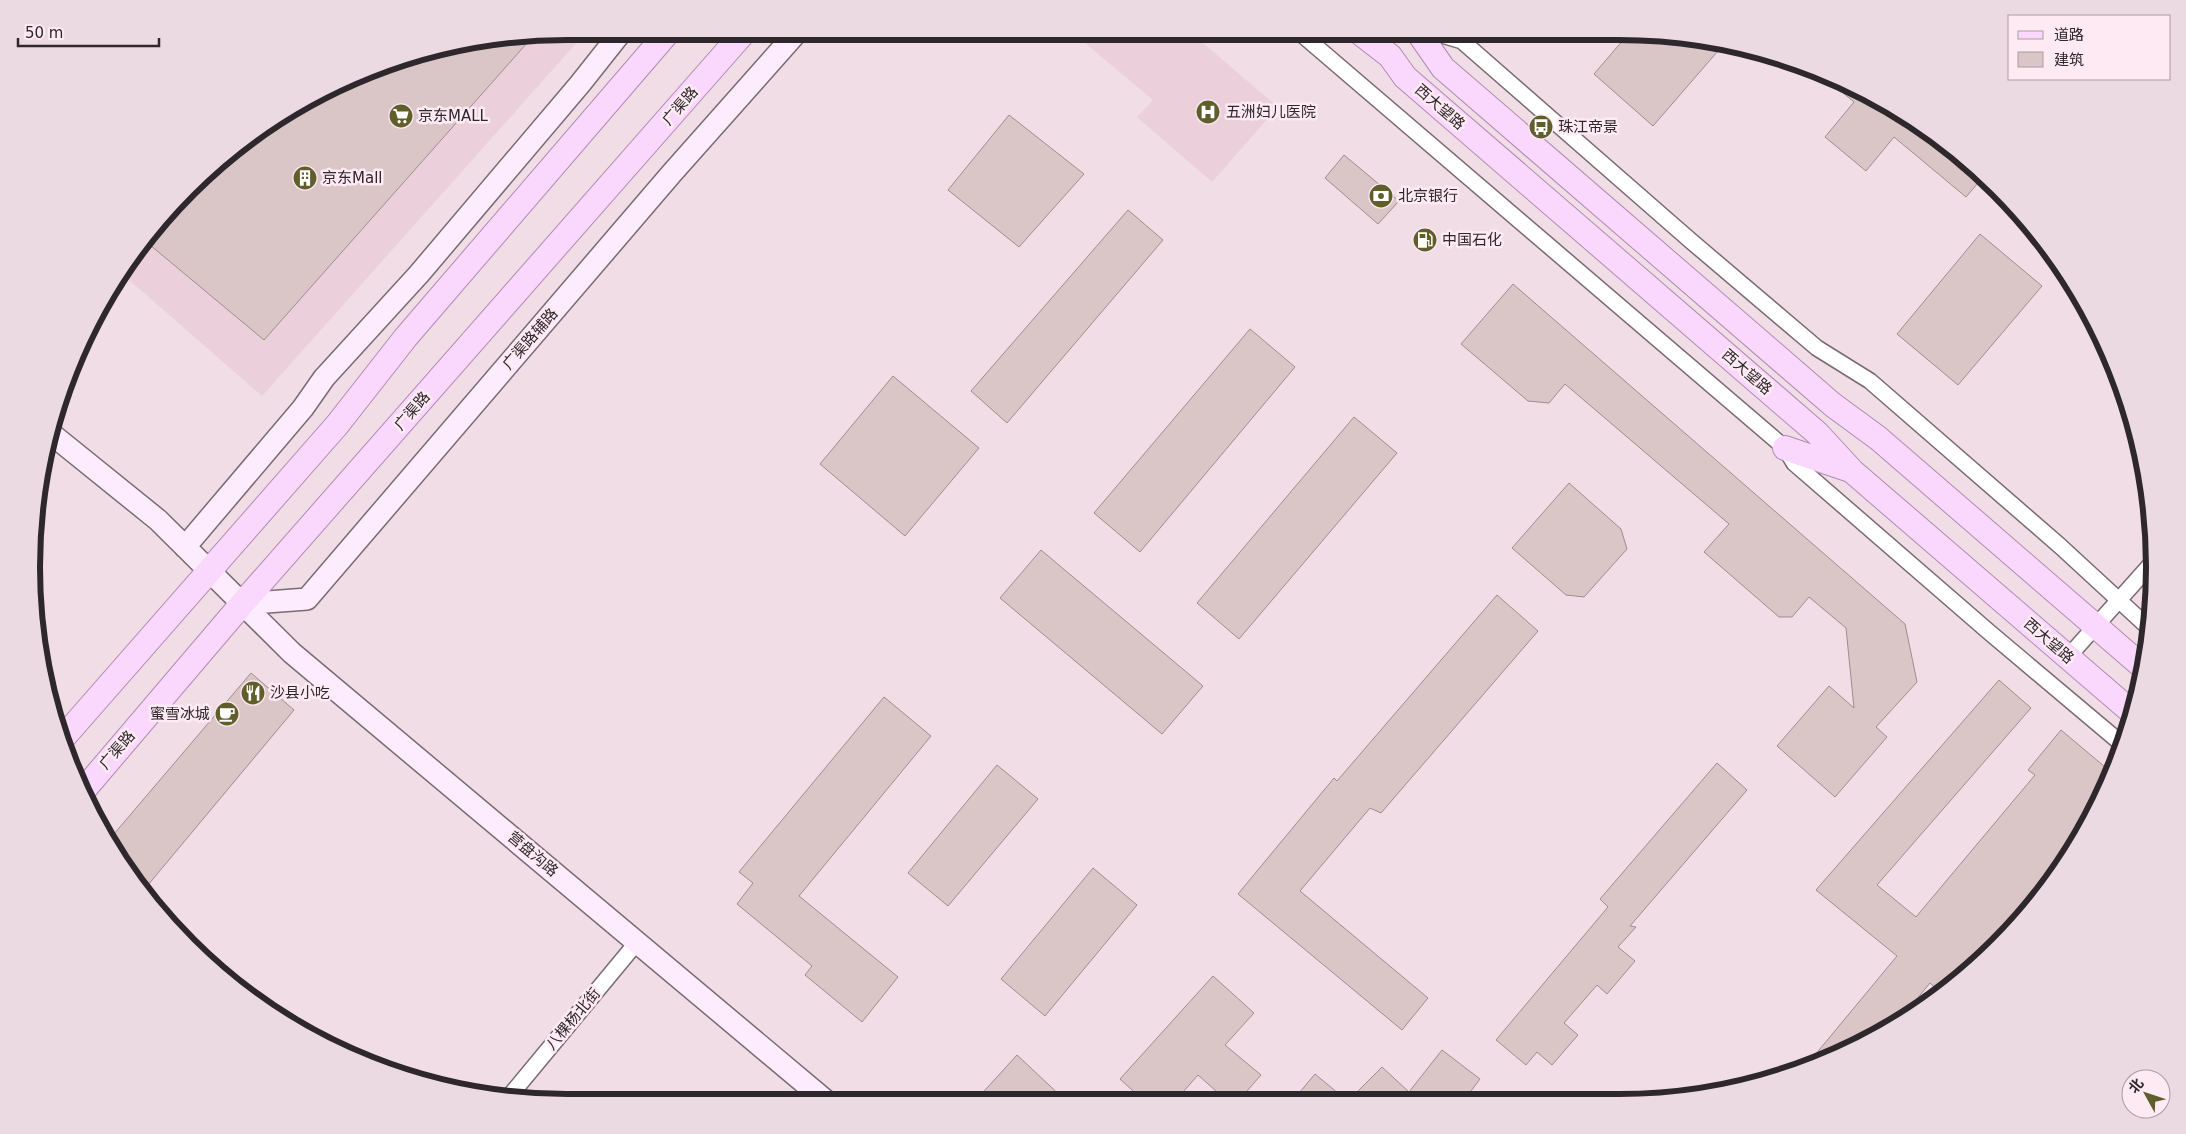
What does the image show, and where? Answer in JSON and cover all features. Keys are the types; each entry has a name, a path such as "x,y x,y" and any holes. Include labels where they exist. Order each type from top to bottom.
{"main road":[{"path":"67,732 337,426 406,337 661,40"},
{"name":"广渠路","path":"87,786 242,604 738,40"},
{"name":"西大望路","path":"1369,40 1390,56 1405,77 1816,433 1852,471 2127,708"},
{"name":"西大望路","path":"1424,40 1443,68 1833,405 1878,438 2137,662"},
{"path":"1785,448 1852,471"}],"street":[{"path":"185,547 304,408 324,378 419,274 580,84 615,40"},
{"name":"广渠路辅路","path":"242,604 307,599 672,173 791,40"},
{"path":"1308,40 1785,448 1794,463 2117,740"},
{"path":"1459,40 1817,348 1870,381 2053,539 2143,622"},
{"name":"营盘沟路","path":"56,438 158,520 292,652 818,1094"},
{"path":"2068,658 2146,570"},
{"name":"八棵杨北街","path":"514,1091 638,941"}],"shaded area":[{"name":"京东Mall","path":"579,40 262,396 127,278 149,246 194,194 246,149 274,129 334,94 365,80 431,58 464,50 533,41"},
{"name":"五洲妇儿医院","path":"1082,40 1199,40 1278,107 1212,182 1137,117 1153,100"}],"building":[{"path":"1623,40 1653,41 1719,50 1653,126 1594,74"},
{"name":"京东Mall","path":"528,42 264,340 150,245 194,194 246,149 274,129 334,94 365,80 431,58 464,50"},
{"path":"1835,87 1912,129 1940,149 1979,182 1966,197 1894,137 1866,171 1825,137 1854,102"},
{"path":"1009,115 1084,174 1019,247 948,190"},
{"path":"1344,155 1399,201 1378,224 1325,178"},
{"path":"1128,210 1163,240 1007,423 971,391"},
{"path":"1980,234 2042,286 1958,385 1897,334"},
{"path":"1513,284 1905,624 1917,682 1876,727 1887,737 1835,797 1777,746 1829,686 1854,708 1846,628 1809,597 1792,617 1779,617 1704,552 1729,524 1565,384 1549,403 1528,401 1461,344"},
{"path":"1250,329 1295,367 1140,552 1094,513"},
{"path":"893,376 979,448 905,536 820,464"},
{"path":"1354,417 1397,453 1239,639 1197,603"},
{"path":"1569,483 1621,529 1627,549 1584,597 1566,595 1512,548"},
{"path":"1041,550 1203,686 1162,734 1000,598"},
{"path":"1497,595 1538,631 1381,813 1370,808 1300,891 1428,998 1402,1030 1238,894 1334,778 1337,781"},
{"path":"251,673 294,710 147,886 114,834"},
{"path":"1999,680 2031,708 1877,885 1916,917 2035,775 2028,770 2061,730 2106,768 2092,800 2057,860 1989,943 1936,988 1930,983 1912,1005 1852,1040 1814,1057 1897,956 1816,890"},
{"path":"884,697 931,736 799,896 898,977 862,1022 805,975 812,966 737,904 753,883 739,872"},
{"path":"1717,763 1747,790 1630,926 1636,927 1618,947 1635,961 1607,994 1597,985 1564,1023 1578,1035 1552,1065 1537,1052 1526,1065 1496,1040 1608,907 1600,899"},
{"path":"997,765 1038,799 948,906 908,873"},
{"path":"1093,868 1137,905 1045,1016 1001,979"},
{"path":"1213,976 1254,1013 1225,1045 1261,1075 1244,1094 1219,1094 1198,1075 1181,1094 1136,1094 1120,1079"},
{"path":"1442,1050 1480,1079 1469,1094 1355,1094 1382,1067 1409,1092"},
{"path":"1017,1055 1059,1094 981,1094"},
{"path":"1315,1074 1339,1094 1298,1094"}],"place":[{"name":"五洲妇儿医院","path":"1208,112"},
{"name":"京东MALL","path":"401,116"},
{"name":"珠江帝景","path":"1541,127"},
{"name":"京东Mall","path":"305,178"},
{"name":"北京银行","path":"1381,196"},
{"name":"中国石化","path":"1425,240"},
{"name":"沙县小吃","path":"253,693"},
{"name":"蜜雪冰城","path":"227,714"}]}
